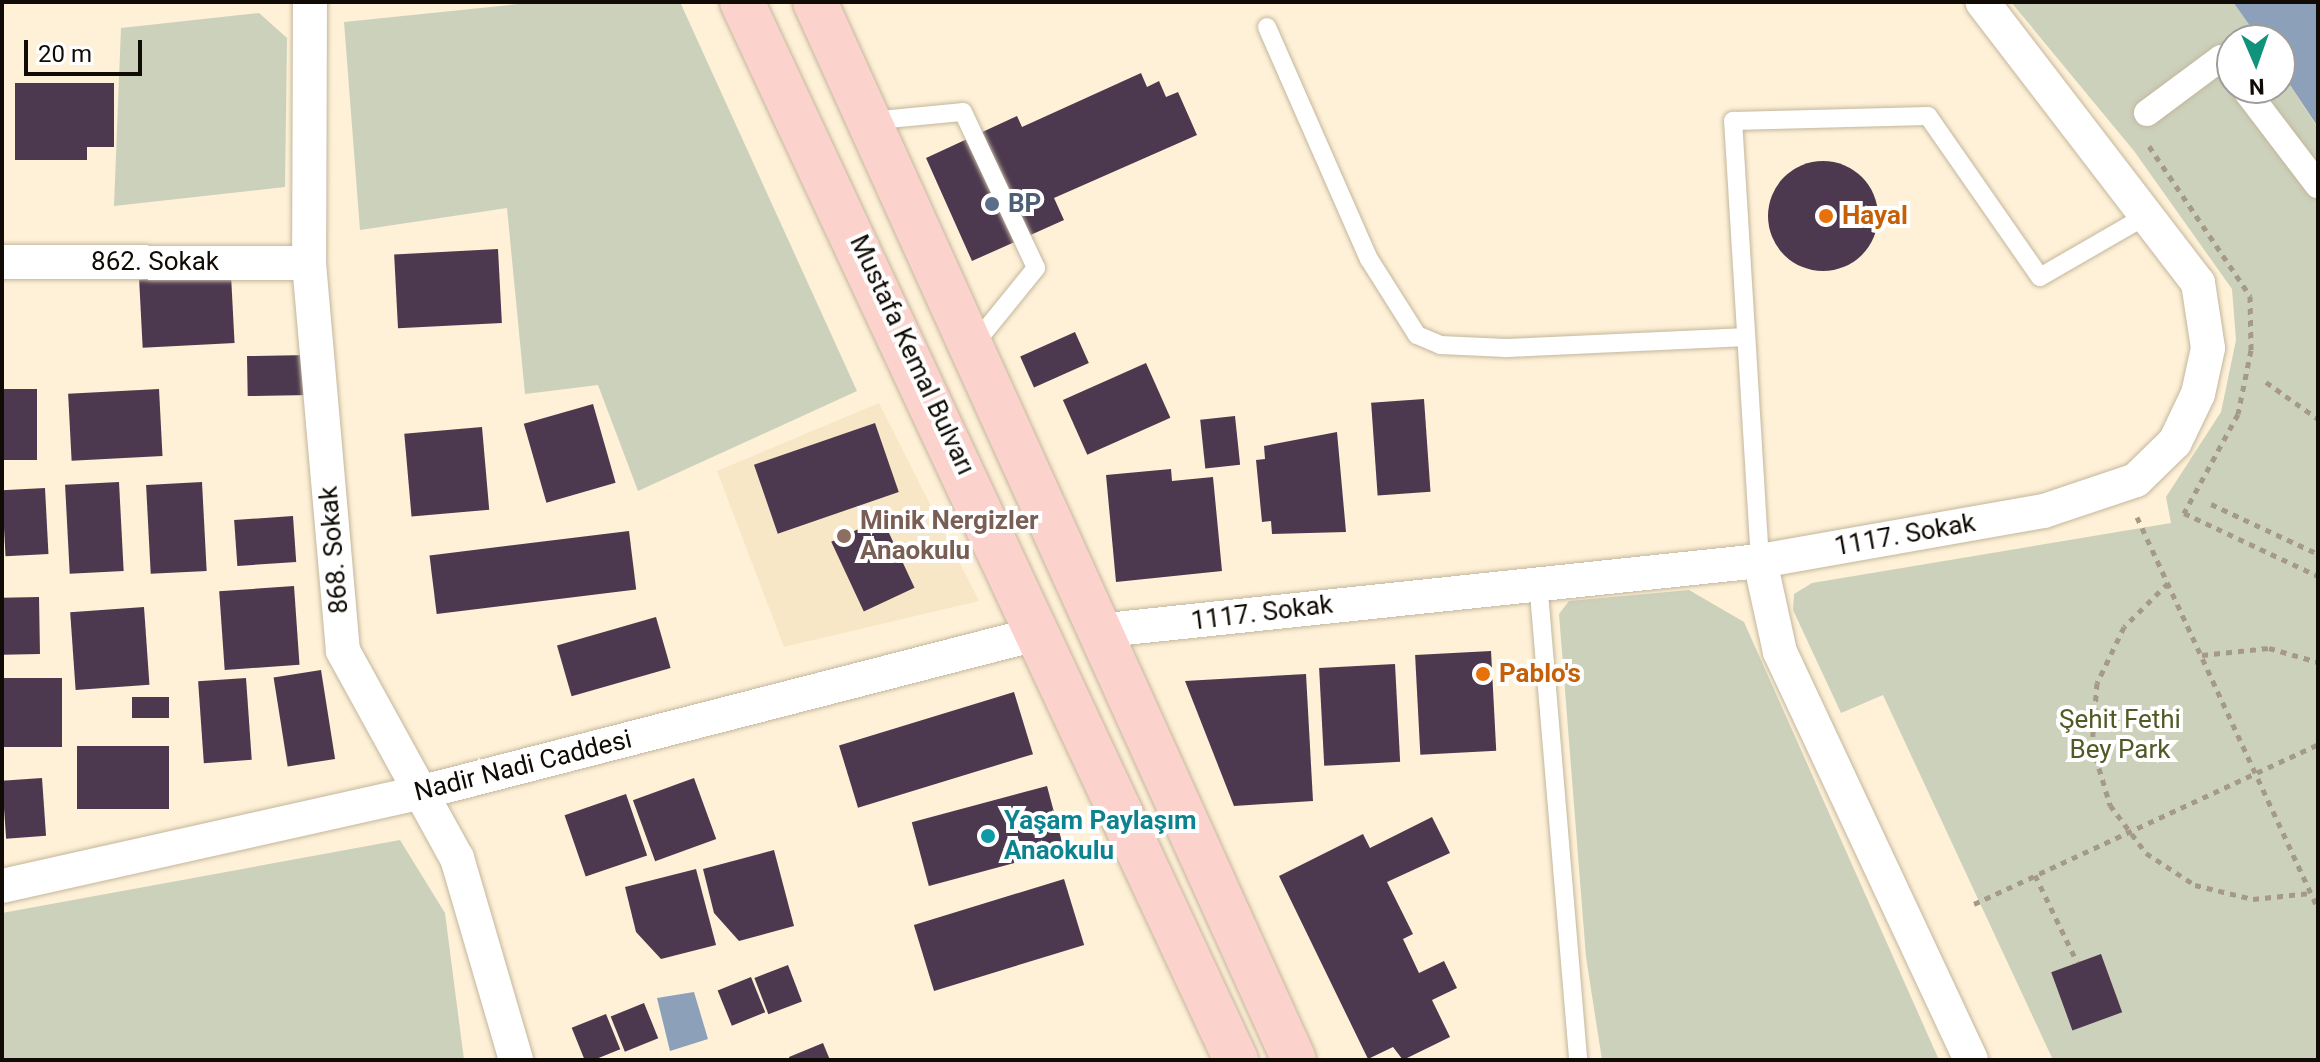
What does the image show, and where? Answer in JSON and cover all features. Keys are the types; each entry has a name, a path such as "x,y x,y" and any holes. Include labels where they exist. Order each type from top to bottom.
{"main road":[{"name":"Mustafa Kemal Bulvarı","path":"742,2 1040,633 1236,1060"},
{"path":"815,2 1097,631 1294,1060"}],"street":[{"name":"868. Sokak","path":"310,2 309,263 343,651 457,858 516,1060"},
{"name":"1117. Sokak","path":"1097,631 1538,581 1760,561 2044,511 2119,488 2175,442 2198,394 2208,348 2198,283 2151,213 1982,2"},
{"path":"2147,113 2216,62"},
{"path":"2256,104 2318,185"},
{"name":"862. Sokak","path":"2,262 309,263"},
{"path":"1760,561 1780,652 1971,1060"},
{"name":"Nadir Nadi Caddesi","path":"2,886 419,793 1040,633"}],"lane":[{"path":"1267,27 1369,259 1417,335 1440,345 1506,348 1744,337"},
{"path":"869,121 963,112 1036,268 972,347"},
{"path":"1760,561 1733,121 1928,116 2040,277 2151,213"},
{"path":"1538,581 1578,1060"}],"path":[{"path":"2266,382 2318,419"},
{"path":"2119,488 2168,583 2318,908"},
{"path":"2211,504 2318,554"},
{"path":"2168,583 2108,654 2092,714 2098,776 2127,832 2169,872 2223,895 2311,893"},
{"path":"2201,655 2269,648 2318,662"},
{"path":"1974,904 2318,744"},
{"path":"2035,875 2077,962"}],"shaded area":[{"name":"Minik Nergizler Anaokulu","path":"879,403 979,601 784,647 717,471"}],"green space":[{"path":"538,2 680,2 857,391 638,491 598,385 525,394 507,208 360,230 344,22"},
{"name":"Şehit Fethi Bey Park","path":"2011,2 2233,2 2249,24 2216,24 2216,104 2296,104 2296,94 2318,128 2318,1060 2053,1060 1883,695 1841,713 1793,610 1794,594 1812,583 2171,523 2166,497 2221,412 2236,340 2232,289 2134,151"},
{"path":"259,13 287,38 285,187 114,206 121,28"},
{"path":"1689,590 1744,622 1939,1060 1602,1060 1586,957 1559,614 1569,601"},
{"path":"400,840 445,913 464,1060 2,1060 2,913"}],"water":[{"path":"2233,2 2318,2 2318,127 2296,94 2296,24 2249,24"},
{"path":"694,992 708,1039 670,1051 657,998"}],"building":[{"path":"1141,73 1147,87 1159,81 1166,97 1178,92 1197,135 1054,198 1064,220 972,261 926,158 1017,116 1022,127"},
{"path":"15,83 114,83 114,147 87,147 87,160 15,160"},
{"path":"1823,161 1844,166 1862,177 1873,195 1878,216 1873,237 1862,255 1844,266 1823,271 1802,266 1784,255 1773,237 1768,216 1773,195 1784,177 1802,166"},
{"path":"498,249 502,323 398,328 394,254"},
{"path":"231,275 235,343 143,348 139,280"},
{"path":"1075,332 1089,363 1034,387 1020,356"},
{"path":"309,355 310,395 248,396 247,356"},
{"path":"1146,363 1170,418 1087,455 1063,400"},
{"path":"2,389 37,389 37,460 2,460"},
{"path":"159,389 163,456 72,461 68,394"},
{"path":"1424,399 1430,492 1378,495 1371,403"},
{"path":"593,404 616,483 546,503 524,424"},
{"path":"1235,416 1240,465 1205,468 1200,420"},
{"path":"875,423 899,492 778,534 754,465"},
{"path":"482,427 489,510 412,516 404,434"},
{"path":"1337,432 1346,532 1272,534 1271,521 1262,522 1256,460 1265,459 1264,446"},
{"path":"1171,469 1172,481 1213,477 1222,571 1116,582 1106,475"},
{"path":"119,482 124,571 70,574 65,485"},
{"path":"202,482 207,571 151,574 146,485"},
{"path":"45,488 48,554 6,556 2,490"},
{"path":"293,516 296,562 237,566 234,520"},
{"path":"882,518 915,588 864,611 831,542"},
{"path":"629,531 636,590 437,614 429,555"},
{"path":"294,586 300,665 225,670 219,591"},
{"path":"39,597 40,654 3,655 2,598"},
{"path":"144,607 149,685 76,690 70,612"},
{"path":"656,617 671,668 572,696 557,645"},
{"path":"1491,651 1496,751 1420,755 1415,655"},
{"path":"1395,664 1400,762 1324,766 1319,668"},
{"path":"321,670 335,759 288,766 274,678"},
{"path":"1306,674 1313,801 1234,806 1185,681"},
{"path":"2,678 62,678 62,747 2,747"},
{"path":"246,678 252,760 204,763 198,681"},
{"path":"1014,692 1033,754 858,808 839,746"},
{"path":"132,697 169,697 169,718 132,718"},
{"path":"77,746 169,746 169,809 77,809"},
{"path":"42,778 46,836 6,839 2,781"},
{"path":"694,778 716,839 655,861 633,800"},
{"name":"Yaşam Paylaşım Anaokulu","path":"1047,786 1064,850 929,886 912,822"},
{"path":"626,794 647,855 586,877 565,815"},
{"path":"1432,817 1450,853 1387,882 1413,934 1403,939 1419,973 1444,961 1457,988 1432,1000 1450,1037 1403,1060 1393,1047 1368,1059 1279,876 1363,834 1370,848"},
{"path":"774,850 794,926 739,941 714,913 703,869"},
{"path":"696,869 716,945 661,959 636,932 625,887"},
{"path":"1064,879 1084,945 934,991 914,925"},
{"path":"2101,954 2122,1012 2072,1030 2051,972"},
{"path":"788,965 802,1001 768,1014 754,978"},
{"path":"751,977 765,1012 732,1026 718,990"},
{"path":"644,1003 658,1038 625,1052 611,1016"},
{"path":"606,1014 620,1049 594,1060 585,1060 572,1028"},
{"path":"823,1043 830,1060 790,1060 789,1057"}],"place":[{"name":"BP","path":"992,204"},
{"name":"Hayal","path":"1826,216"},
{"name":"Minik Nergizler Anaokulu","path":"844,536"},
{"name":"Pablo's","path":"1483,674"},
{"name":"Yaşam Paylaşım Anaokulu","path":"988,836"}]}
